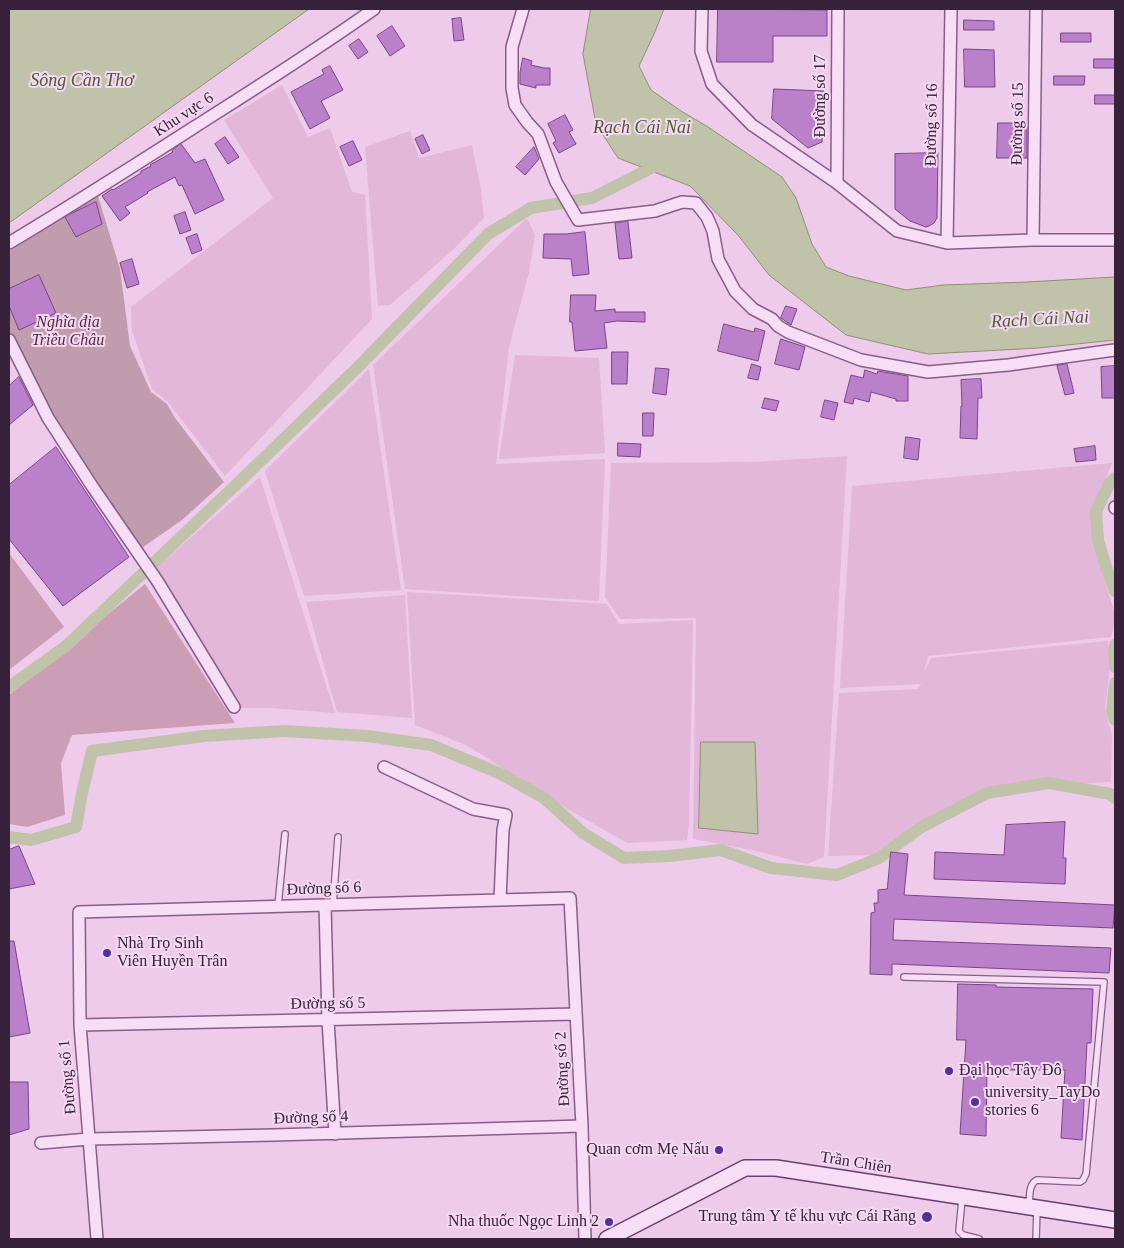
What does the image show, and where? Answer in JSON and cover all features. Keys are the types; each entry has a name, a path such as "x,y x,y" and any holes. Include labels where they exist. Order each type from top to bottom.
{"street":[{"name":"Khu vực 6","path":"9,242 63,211 274,76 374,9"},
{"path":"523,9 512,47 512,88 515,105 526,122 538,134 556,182 578,220 655,211 682,202 696,203 707,217 713,231 718,259 735,291 753,309 772,319 778,326 788,332 861,360 928,372 1008,365 1115,350"},
{"path":"702,9 700,51 712,84 752,126 837,183 897,231 947,243 1115,240"},
{"name":"Đường số 17","path":"837,183 838,9"},
{"name":"Đường số 16","path":"947,243 951,9"},
{"name":"Đường số 15","path":"1033,240 1036,9"},
{"path":"9,340 48,418 152,574 234,707"},
{"path":"384,767 473,809 506,815 503,830 500,900"},
{"name":"Đường số 6","path":"79,912 570,898"},
{"name":"Đường số 2","path":"570,898 582,1126 585,1239"},
{"path":"329,905 328,1020 335,1134"},
{"name":"Đường số 1","path":"79,912 80,1025 96,1239"},
{"name":"Đường số 5","path":"80,1025 576,1014"},
{"name":"Đường số 4","path":"41,1143 89,1139 582,1126"},
{"name":"Trần Chiên","path":"607,1239 745,1168 776,1168 1115,1220"}],"lane":[{"path":"278,906 285,834"},
{"path":"329,905 338,837"},
{"path":"904,977 1104,982 1086,1174 1080,1182 1037,1180 1033,1182 1031,1186 1036,1239"},
{"path":"962,1196 959,1231 963,1235 979,1239"}],"shaded area":[{"path":"282,85 308,137 330,128 352,192 365,195 372,319 225,476 168,402 152,389 132,331 131,307 273,198 224,120"},
{"path":"410,131 419,158 472,145 481,190 484,218 454,249 390,305 378,306 365,147"},
{"path":"527,218 535,235 529,272 509,347 496,464 605,459 599,601 405,589 373,365"},
{"path":"515,355 599,358 605,453 499,459"},
{"path":"369,369 401,590 304,596 265,471"},
{"path":"847,456 824,857 807,864 752,850 693,839 696,618 620,619 605,597 611,463 754,462"},
{"path":"1112,463 1091,515 1099,562 1115,614 1111,637 928,656 924,673 931,658 1108,641 1110,666 1105,709 1112,735 1111,782 986,788 879,855 828,856 839,693 918,689 921,684 840,688 852,486"},
{"path":"260,477 335,713 270,708 240,708 156,568"},
{"path":"9,553 64,627 9,670"},
{"path":"145,584 235,723 72,735 61,763 65,815 27,827 9,824 9,695"},
{"path":"407,592 607,604 619,624 693,620 689,824 687,840 627,843 573,812 466,745 415,725"},
{"path":"405,595 412,718 337,712 306,602"}],"green space":[{"name":"Nghĩa địa Triều Châu","path":"98,196 120,269 130,346 151,392 167,404 175,418 224,482 182,520 133,554 9,348 9,251"}],"water":[{"name":"Sông Cần Thơ","path":"9,9 309,9 9,223"},
{"name":"Rạch Cái Nai","path":"591,9 664,9 639,66 651,90 782,177 796,198 812,244 826,267 849,276 906,290 943,285 1115,277 1115,340 1038,348 928,354 846,335 769,275 738,235 690,186 618,158 596,124 583,54"},
{"path":"701,742 755,742 758,834 699,828"}],"building":[{"path":"718,9 827,10 827,36 773,36 773,62 717,62"},
{"path":"461,18 464,40 454,41 452,19"},
{"path":"964,20 994,21 994,30 964,30"},
{"path":"392,26 405,46 390,56 377,36"},
{"path":"1061,33 1091,33 1091,42 1061,42"},
{"path":"359,39 368,52 358,59 349,46"},
{"path":"964,49 994,50 995,87 965,87"},
{"path":"523,58 532,61 531,65 550,68 550,85 536,85 536,88 520,84"},
{"path":"1094,59 1115,59 1115,68 1094,68"},
{"path":"330,66 343,90 321,101 330,118 310,129 291,92 324,74 322,70"},
{"path":"1054,76 1085,76 1084,85 1054,85"},
{"path":"774,89 824,91 822,142 808,148 772,119"},
{"path":"1095,95 1115,95 1115,104 1095,104"},
{"path":"565,115 573,130 569,132 576,144 559,153 553,143 556,141 548,124"},
{"path":"998,123 1027,123 1027,158 997,158"},
{"path":"423,135 430,150 422,154 415,139"},
{"path":"225,137 239,157 228,164 215,144"},
{"path":"353,141 362,160 349,166 340,147"},
{"path":"181,144 195,163 205,159 224,200 195,214 182,185 179,186 175,177 147,192 125,207 130,213 120,221 102,196 173,152"},
{"path":"534,147 539,159 525,175 516,167"},
{"path":"938,153 937,218 934,223 926,227 910,221 895,209 895,154"},
{"path":"96,202 102,224 76,237 65,217"},
{"path":"185,212 191,230 180,234 174,216"},
{"path":"628,222 632,258 619,259 615,223"},
{"path":"585,232 589,274 573,276 571,259 543,258 544,234"},
{"path":"197,234 202,250 192,254 186,238"},
{"path":"132,259 139,284 127,288 120,263"},
{"path":"39,275 56,313 19,330 9,306 9,289"},
{"path":"571,295 596,295 595,311 615,309 615,312 645,312 645,322 617,321 604,323 607,348 575,351 572,322 570,322"},
{"path":"786,306 797,309 791,325 781,318"},
{"path":"724,324 754,332 755,328 765,331 758,361 718,351"},
{"path":"781,339 805,347 799,370 775,364"},
{"path":"612,352 628,352 627,384 612,384"},
{"path":"752,364 761,367 758,380 748,378"},
{"path":"1067,364 1074,393 1065,395 1057,366"},
{"path":"1115,366 1115,398 1102,398 1101,367"},
{"path":"656,368 669,369 666,395 653,393"},
{"path":"865,370 877,374 878,371 908,376 908,401 896,401 896,399 871,392 869,402 854,398 853,404 844,402 851,375 863,378"},
{"path":"19,377 33,405 9,425 9,386"},
{"path":"981,379 982,398 978,398 977,439 960,438 961,380"},
{"path":"765,398 779,401 776,411 762,408"},
{"path":"825,400 838,403 834,420 821,417"},
{"path":"643,413 654,413 653,436 643,436"},
{"path":"906,437 920,439 918,460 904,458"},
{"path":"618,443 641,444 640,457 618,456"},
{"path":"1095,446 1096,460 1076,462 1074,449"},
{"path":"56,447 129,557 63,606 9,539 9,485"},
{"path":"1065,822 1063,858 1066,858 1065,884 934,879 935,852 1004,855 1006,825"},
{"path":"19,846 35,884 9,889 9,850"},
{"path":"891,852 908,854 904,895 1115,905 1113,928 894,919 893,940 1111,948 1109,973 892,964 892,975 870,974 871,913 875,912 874,903 878,903 878,890 887,889"},
{"path":"9,941 14,941 30,1033 9,1037"},
{"path":"958,984 996,985 996,987 1093,989 1091,1043 1087,1043 1082,1140 1061,1138 1065,1070 987,1070 986,1136 960,1134 966,1040 957,1040"},
{"path":"9,1082 28,1082 29,1129 9,1135"}],"waterway":[{"path":"9,687 66,646 360,365 488,234 531,208 592,198 663,162"},
{"path":"1115,478 1109,484 1096,512 1098,540 1115,591"},
{"path":"1115,645 1115,667"},
{"path":"1115,683 1112,711 1115,720"},
{"path":"9,837 31,840 76,827 92,751 204,736 284,731 367,736 431,745 501,774 544,798 583,833 624,858 669,856 721,850 771,868 837,875 879,858 920,828 987,793 1049,783 1110,794 1115,798"}],"place":[{"name":"Nhà Trọ Sinh Viên Huyền Trân","path":"107,953"},
{"name":"Đại học Tây Đô","path":"949,1071"},
{"name":"university_TayDo stories 6","path":"975,1102"},
{"name":"Quan cơm Mẹ Nấu","path":"719,1150"},
{"name":"Trung tâm Y tế khu vực Cái Răng","path":"927,1217"},
{"name":"Nha thuốc Ngọc Linh 2","path":"609,1222"}]}
